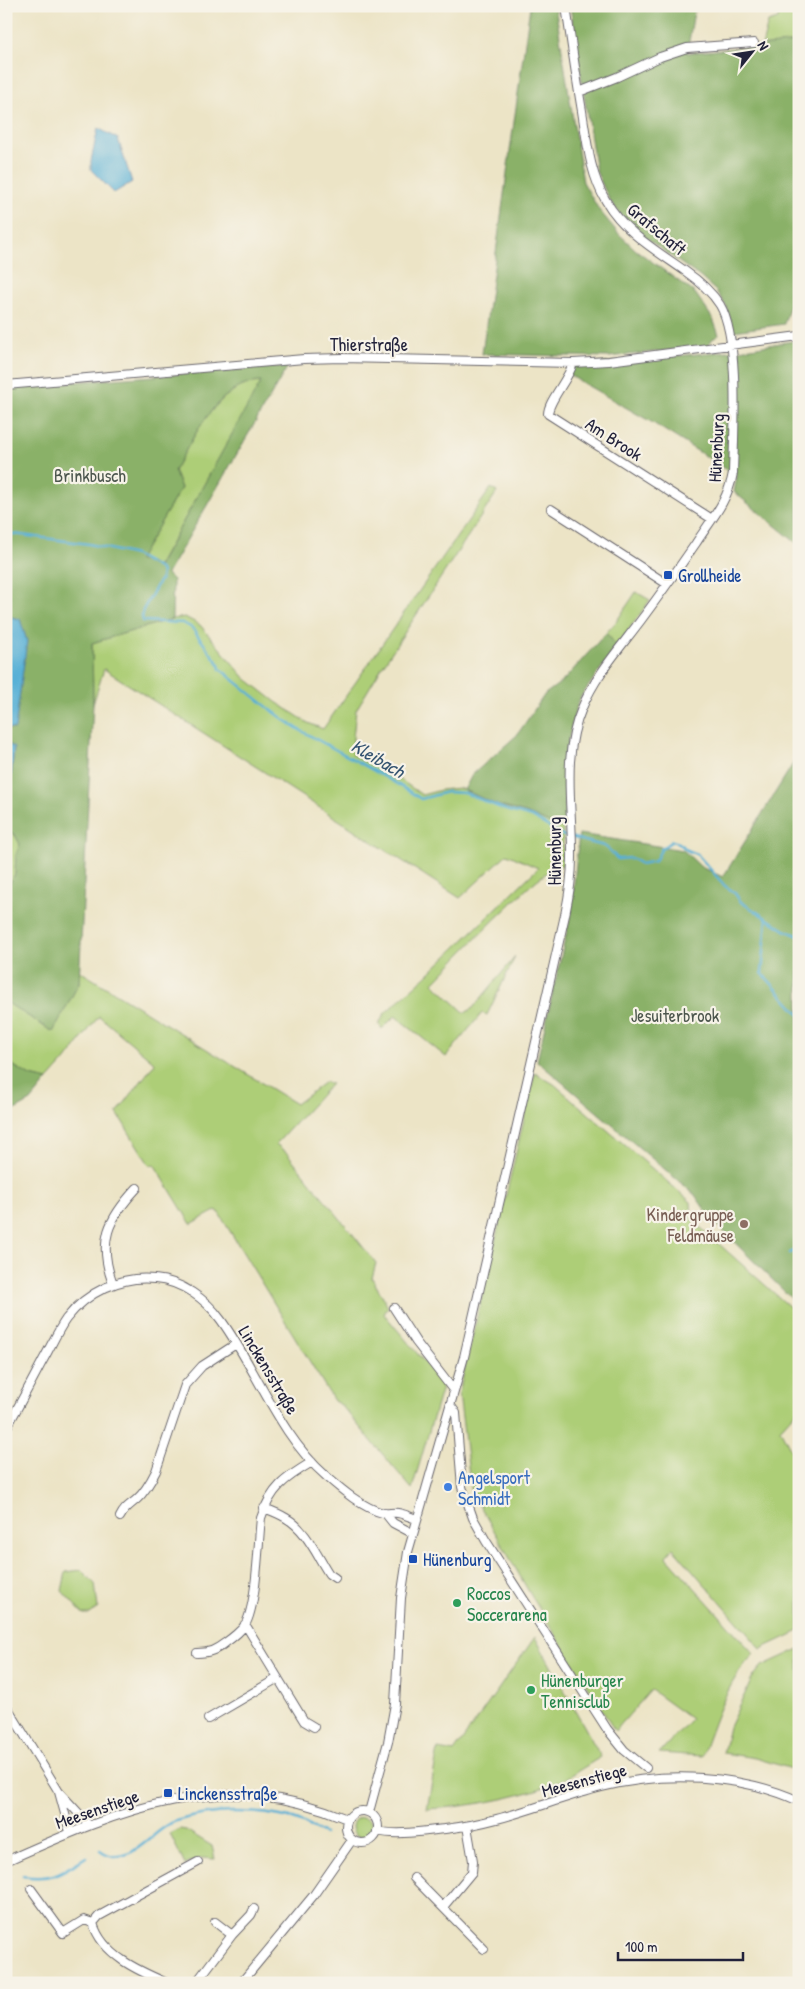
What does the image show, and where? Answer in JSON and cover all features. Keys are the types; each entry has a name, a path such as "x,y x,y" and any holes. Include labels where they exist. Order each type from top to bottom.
{"street":[{"name":"Grafschaft","path":"566,6 592,171 599,189 607,204 639,238 689,274 712,294 726,319 732,346"},
{"path":"579,92 687,48 754,43"},
{"name":"Thierstraße","path":"6,385 342,358 573,363 732,346 799,336"},
{"name":"Hünenburg","path":"369,1812 388,1742 395,1704 401,1598 412,1533 450,1406 472,1319 565,915 570,888 570,755 574,731 582,707 603,670 667,584 712,519 730,489 733,473 734,370 732,346"},
{"name":"Am Brook","path":"573,363 569,375 549,407 548,414 712,519"},
{"path":"552,509 667,584"},
{"path":"112,1284 105,1257 106,1233 114,1217 137,1188"},
{"name":"Linckensstraße","path":"6,1429 66,1320 80,1304 96,1292 112,1284 151,1278 168,1281 194,1294 211,1308 221,1320 293,1439 312,1462 344,1491 371,1508 385,1513 398,1513 416,1518"},
{"path":"394,1308 416,1342 454,1391"},
{"path":"120,1517 124,1508 137,1499 150,1484 185,1385 202,1366 236,1344"},
{"path":"450,1406 456,1413 462,1487 473,1518 587,1700 615,1740 646,1768"},
{"path":"197,1653 209,1653 221,1646 245,1624 252,1604 261,1518 264,1508 279,1484 312,1462"},
{"path":"264,1508 295,1524 329,1574 335,1578"},
{"name":"Linckensstraße","path":"385,1513 393,1523 412,1533"},
{"path":"245,1624 304,1721 314,1727"},
{"path":"208,1719 278,1678"},
{"path":"6,1705 59,1792 88,1826"},
{"path":"6,1725 15,1720"},
{"name":"Meesenstiege","path":"377,1831 395,1833 489,1822 603,1787 660,1778 685,1778 736,1783 761,1788 799,1801"},
{"path":"59,1792 70,1832"},
{"name":"Meesenstiege","path":"6,1861 70,1832 156,1804 186,1798 232,1794 291,1801 314,1806 347,1819"},
{"path":"364,1810 369,1812 376,1818 377,1831 375,1836 367,1842 352,1840 346,1830 347,1819 354,1812 364,1810"},
{"path":"443,1906 472,1872 473,1861 467,1826"},
{"path":"241,1983 313,1896 352,1840"},
{"path":"93,1923 99,1916 198,1862"},
{"path":"414,1878 484,1949"},
{"path":"31,1889 63,1933 84,1920 93,1923"},
{"path":"196,1983 232,1935 251,1915 254,1908"},
{"path":"215,1922 232,1935"},
{"path":"93,1923 102,1944 133,1966 167,1983"}],"green space":[{"path":"530,6 555,6 583,182 599,210 619,234 636,250 695,293 713,319 719,335 711,340 708,346 609,357 482,354"},
{"path":"570,6 695,6 687,53 799,42 799,274 784,324 734,331 726,306 716,291 700,277 642,235 624,219 610,201 596,171"},
{"path":"779,6 799,6 799,42 762,46 768,22 778,19"},
{"path":"799,340 799,545 734,492 737,476 653,423 569,375 572,366 739,350"},
{"name":"Brinkbusch","path":"288,366 167,574 173,580 172,619 92,643 93,704 79,983 53,1032 6,1002 6,890 15,874 16,855 20,844 15,835 6,830 14,748 6,742 6,728 14,729 20,619 6,616 6,387","holes":["261,382 158,567 150,562 138,561 181,488 174,471 208,414 219,402 245,385"]},
{"path":"262,382 157,568 138,561 181,488 174,471 209,414 232,392 246,385"},
{"path":"491,488 497,492 382,667 356,710 353,738 353,755 395,776 422,795 459,788 497,805 526,813 558,827 563,826 563,865 549,871 531,885 433,983 465,1013 473,1008 515,957 487,1015 482,1013 446,1057 395,1016 382,1029 379,1024 385,1013 538,868 507,854 460,898 104,669 93,704 92,643 172,619 185,617 200,625 245,678 276,702 308,723 323,729"},
{"path":"636,592 650,600 617,646 606,633 616,622"},
{"path":"606,633 617,646 580,698 565,754 565,824 558,827 526,813 497,805 464,790 472,775 517,735 545,694 564,680"},
{"name":"Jesuiterbrook","path":"799,754 799,1306 712,1220 695,1195 537,1061 571,913 579,834 683,850 701,867 723,877"},
{"path":"6,830 15,835 20,844 16,855 15,874 6,890"},
{"path":"78,970 296,1104 325,1082 331,1084 276,1144 287,1153 376,1263 372,1278 388,1307 384,1314 443,1384 412,1489 341,1405 334,1401 217,1210 191,1224 154,1164 150,1166 117,1113 155,1063 99,1016 48,1080 30,1076 6,1061 6,1002 53,1032 79,983"},
{"path":"6,1061 30,1076 48,1080 31,1101 6,1115"},
{"path":"535,1073 554,1084 691,1202 692,1220 792,1309 799,1322 799,1408 780,1429 799,1465 799,1631 761,1649 673,1548 666,1556 754,1654 736,1676 729,1689 702,1756 659,1753 691,1719 651,1690 615,1731 529,1592 471,1490 459,1393"},
{"path":"81,1570 95,1584 98,1608 90,1614 83,1614 62,1591 66,1572"},
{"name":"Hünenburger Tennisclub","path":"535,1637 601,1757 564,1779 536,1790 490,1802 427,1809 438,1749 454,1752"},
{"path":"799,1649 799,1771 755,1758 723,1753 729,1727 753,1677 762,1666"},
{"path":"362,1817 369,1820 372,1827 369,1834 362,1837 355,1834 352,1827 355,1820"},
{"path":"180,1829 186,1830 212,1846 215,1859 201,1858 185,1865 170,1834"}],"water":[{"path":"98,128 118,139 132,182 114,193 91,170"},
{"path":"6,616 20,619 27,641 15,729 6,728"},
{"path":"6,742 14,748 6,831"}],"waterway":[{"name":"Kleibach","path":"6,533 89,544 135,555 160,569 162,572 161,578 143,610 143,621 183,623 192,628 219,664 220,669 279,716 421,799 447,792 465,793 506,810 532,817 562,835 604,846 618,859 631,858 641,864 655,861 662,848 672,841 679,843 687,850 697,854 725,886 734,892 741,902 785,930 799,936"},
{"path":"767,918 762,973 799,1014"},
{"path":"790,1253 799,1249"},
{"path":"100,1850 111,1855 121,1856 131,1853 167,1825 189,1817 218,1813 247,1812 276,1815 299,1821 324,1834"},
{"path":"23,1876 42,1877 56,1874 86,1857"}],"place":[{"name":"Grollheide","path":"668,575"},
{"name":"Kindergruppe Feldmäuse","path":"744,1224"},
{"name":"Angelsport Schmidt","path":"448,1487"},
{"name":"Hünenburg","path":"413,1559"},
{"name":"Roccos Soccerarena","path":"457,1603"},
{"name":"Hünenburger Tennisclub","path":"531,1690"},
{"name":"Linckensstraße","path":"168,1793"}]}
